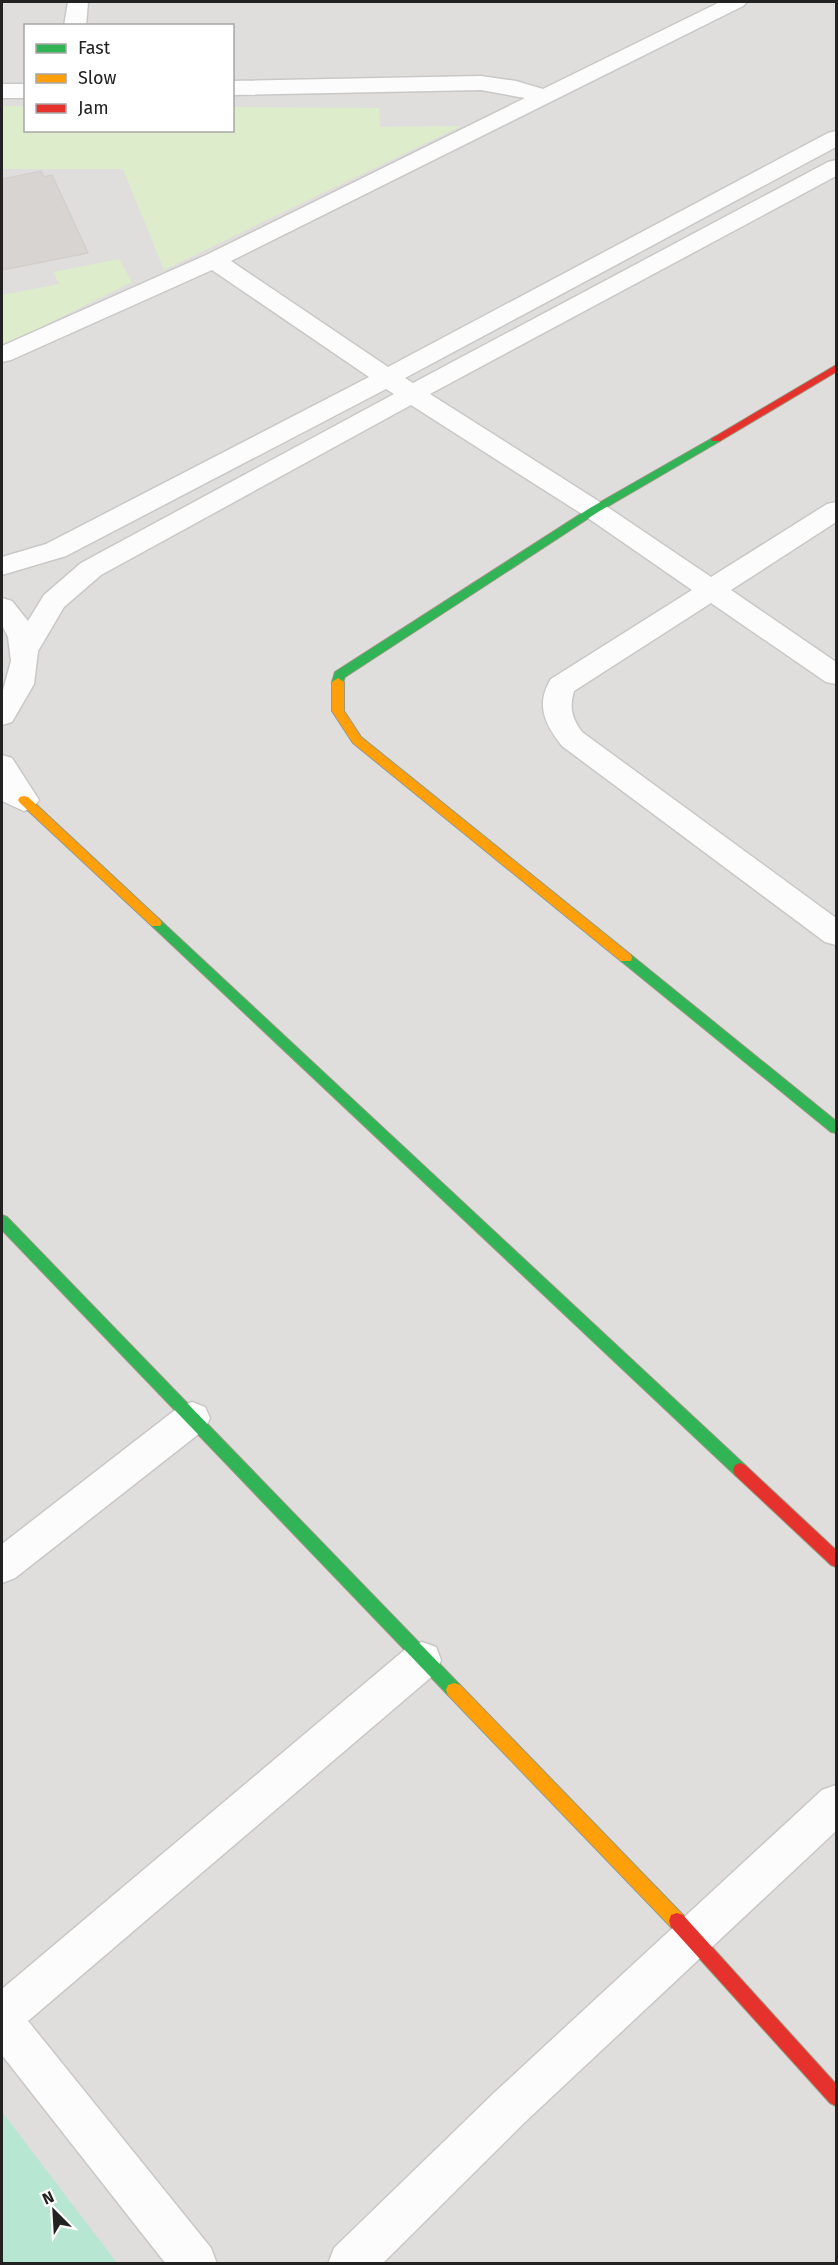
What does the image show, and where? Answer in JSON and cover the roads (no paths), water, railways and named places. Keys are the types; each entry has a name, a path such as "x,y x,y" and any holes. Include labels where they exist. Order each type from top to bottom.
{"street":[{"path":"75,24 78,2"},
{"path":"2,355 214,260 736,2"},
{"path":"234,88 481,83 516,88 542,96"},
{"path":"2,91 24,91"},
{"path":"2,566 56,550 387,378 837,138"},
{"path":"25,650 54,601 91,569 837,167"},
{"path":"214,260 387,378 594,510 837,675"},
{"path":"837,368 594,510 339,675 336,695 338,718 357,740 837,1128"},
{"path":"837,510 561,686 555,704 559,722 572,739 837,934"},
{"path":"2,607 17,626 25,650 23,678 4,714"},
{"path":"2,765 13,794 837,1560"},
{"path":"2,1221 422,1660 693,1938 837,2097"},
{"path":"2,1566 192,1418"},
{"path":"2,2016 422,1660"},
{"path":"350,2264 510,2107 837,1804"},
{"path":"2,2022 195,2264"}]}
